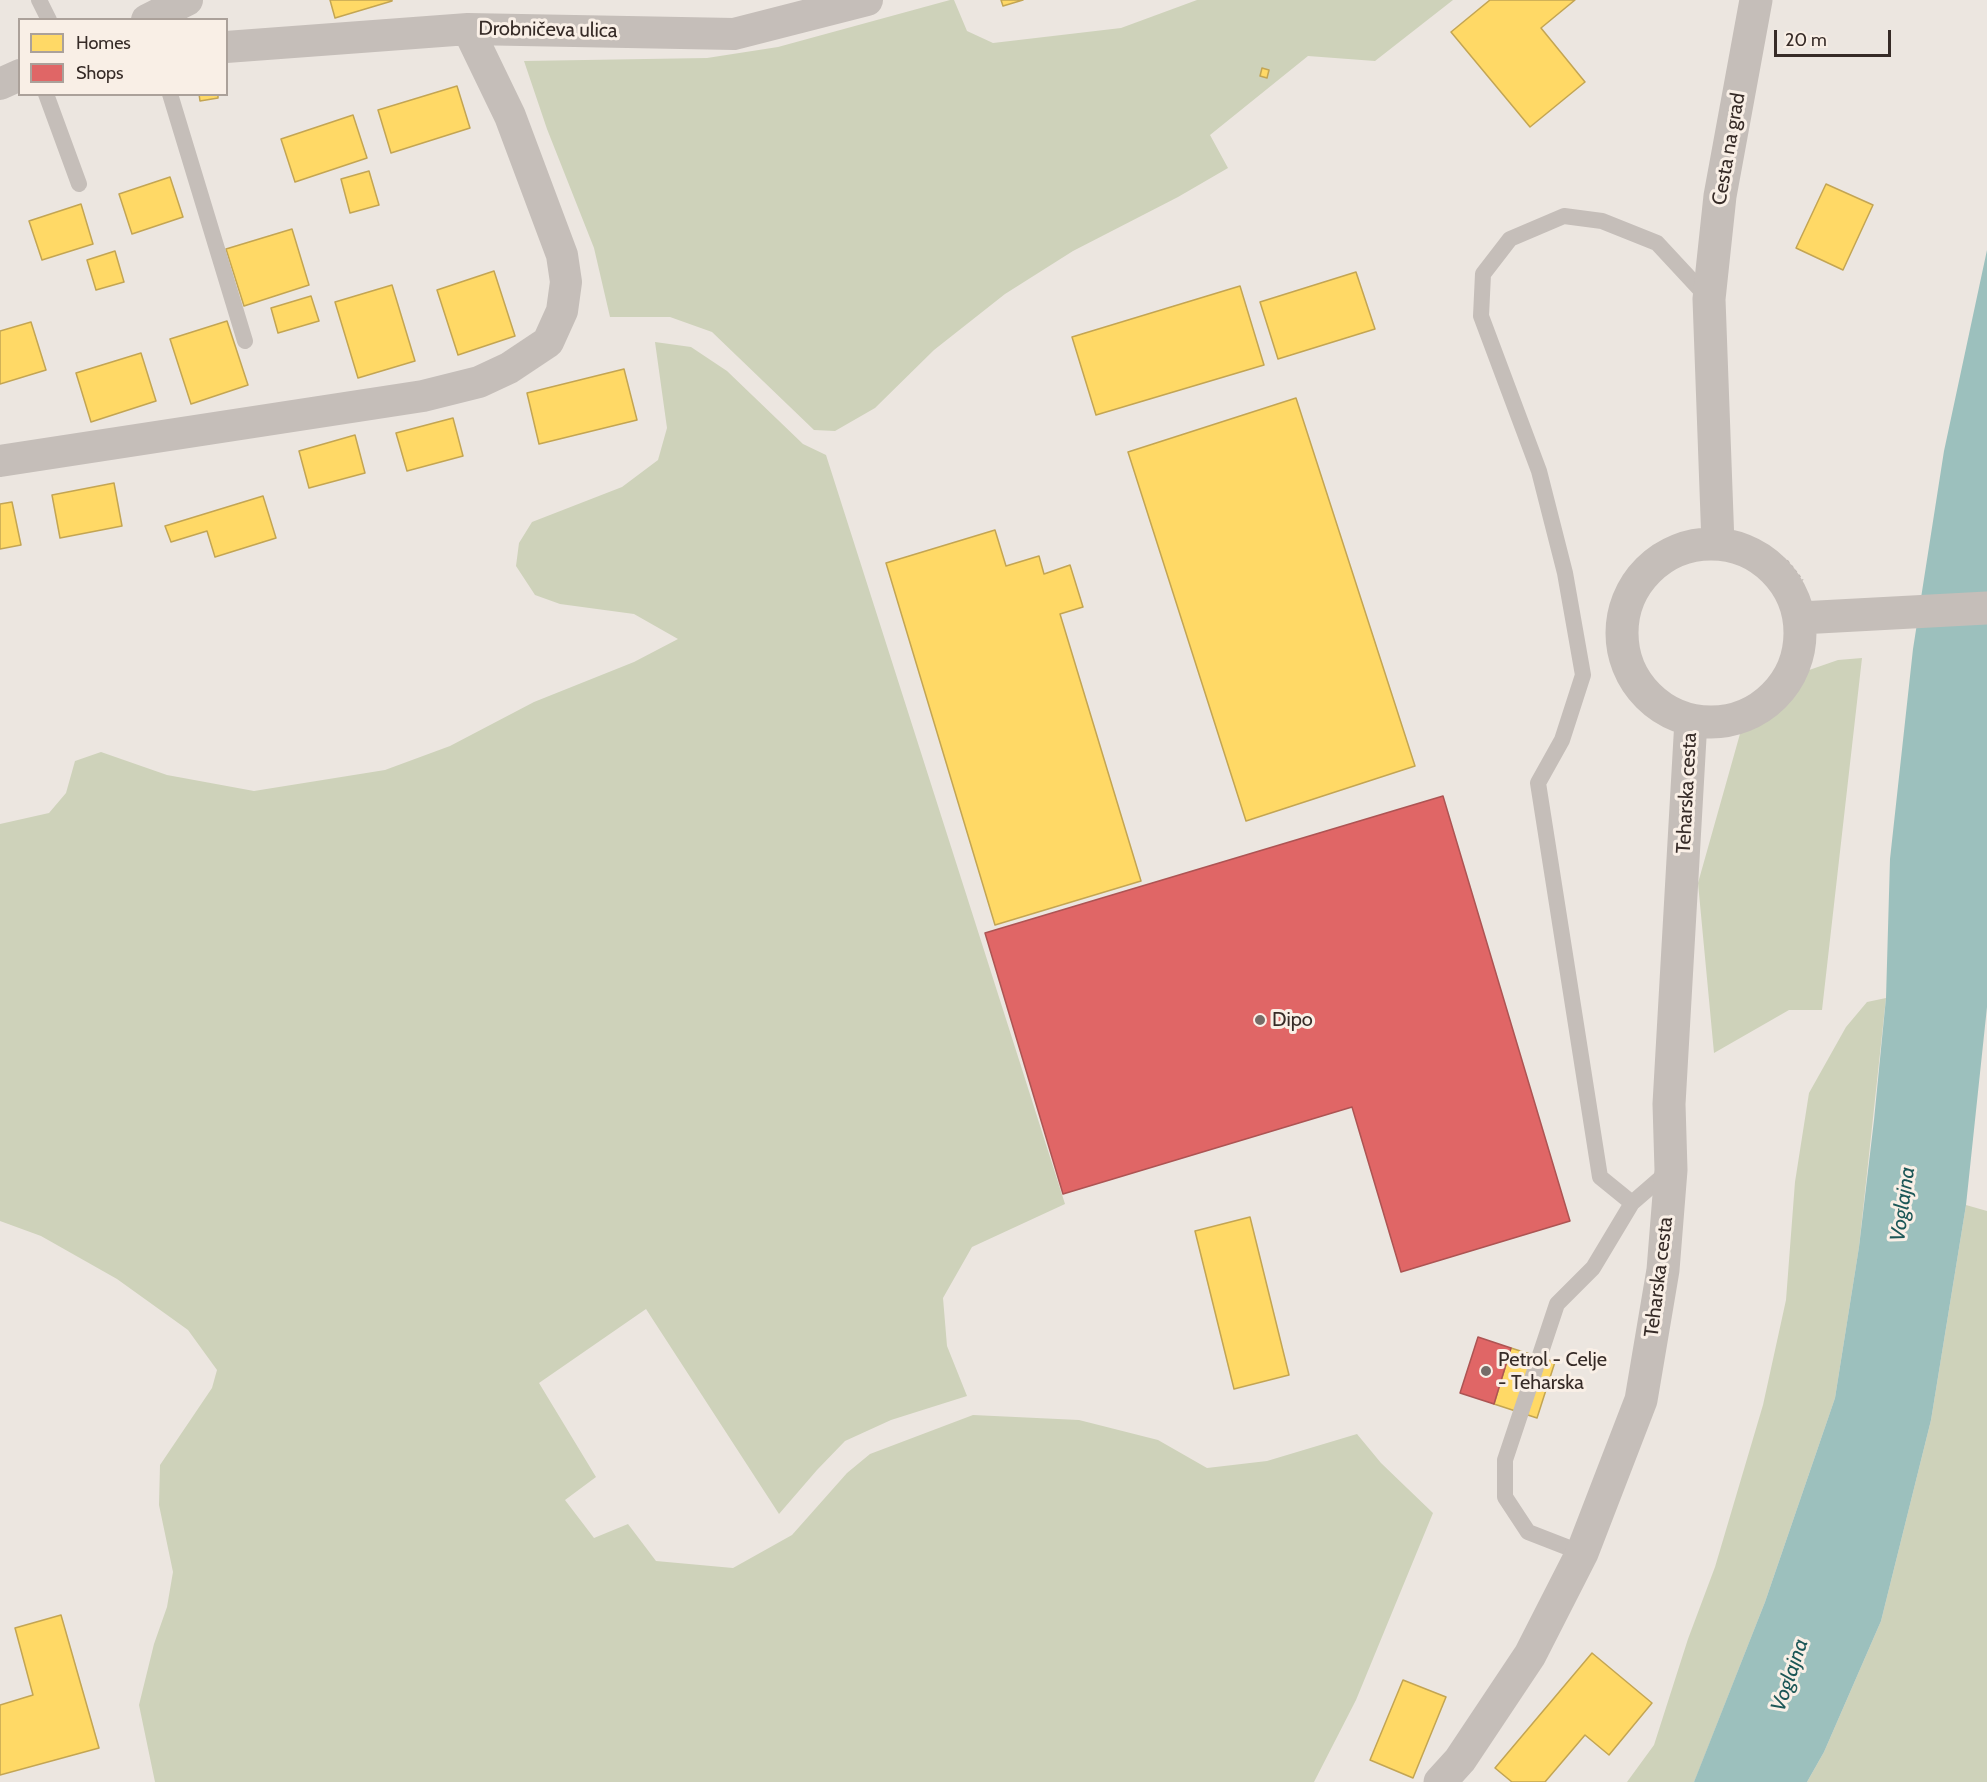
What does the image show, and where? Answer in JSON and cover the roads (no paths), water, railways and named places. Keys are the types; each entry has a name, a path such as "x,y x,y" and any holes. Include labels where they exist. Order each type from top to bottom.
{"street":[{"path":"151,18 187,0"},
{"name":"Drobničeva ulica","path":"228,47 468,29 734,34 867,0"},
{"name":"Cesta na grad","path":"1709,299 1720,196 1756,0"},
{"path":"0,461 423,396 479,382 509,368 548,342 562,311 566,282 562,255 510,116 468,29"},
{"path":"0,84 18,76"},
{"path":"1709,299 1718,544"},
{"name":"Teharska cesta","path":"1718,544 1747,551 1772,567 1804,604 1800,647 1791,675 1773,698 1748,715 1720,723 1691,720 1663,709 1641,689 1627,663 1621,634 1626,605 1640,579 1662,559 1689,547 1718,544"},
{"path":"1804,604 1840,616 1987,608"},
{"name":"Teharska cesta","path":"1440,1782 1460,1760 1530,1655 1582,1553 1641,1400 1663,1270 1671,1170 1670,1104 1691,720"}],"lane":[{"path":"39,0 48,18"},
{"path":"47,96 79,184"},
{"path":"171,96 245,341"},
{"path":"1632,1203 1600,1177 1538,783 1562,740 1583,675 1565,573 1539,471 1481,316 1483,274 1510,239 1564,216 1602,221 1657,243 1709,299"},
{"path":"1582,1553 1528,1532 1505,1497 1505,1460 1557,1304 1593,1268 1632,1203 1671,1170"}],"water":[{"name":"Voglajna","path":"1987,250 1987,1007 1966,1205 1931,1420 1881,1621 1824,1752 1807,1782 1694,1782 1765,1602 1835,1398 1859,1247 1874,1120 1886,998 1890,859 1913,649 1944,451"}],"place":[{"name":"Dipo","path":"1260,1020"},
{"name":"Petrol - Celje - Teharska","path":"1486,1371"}]}
